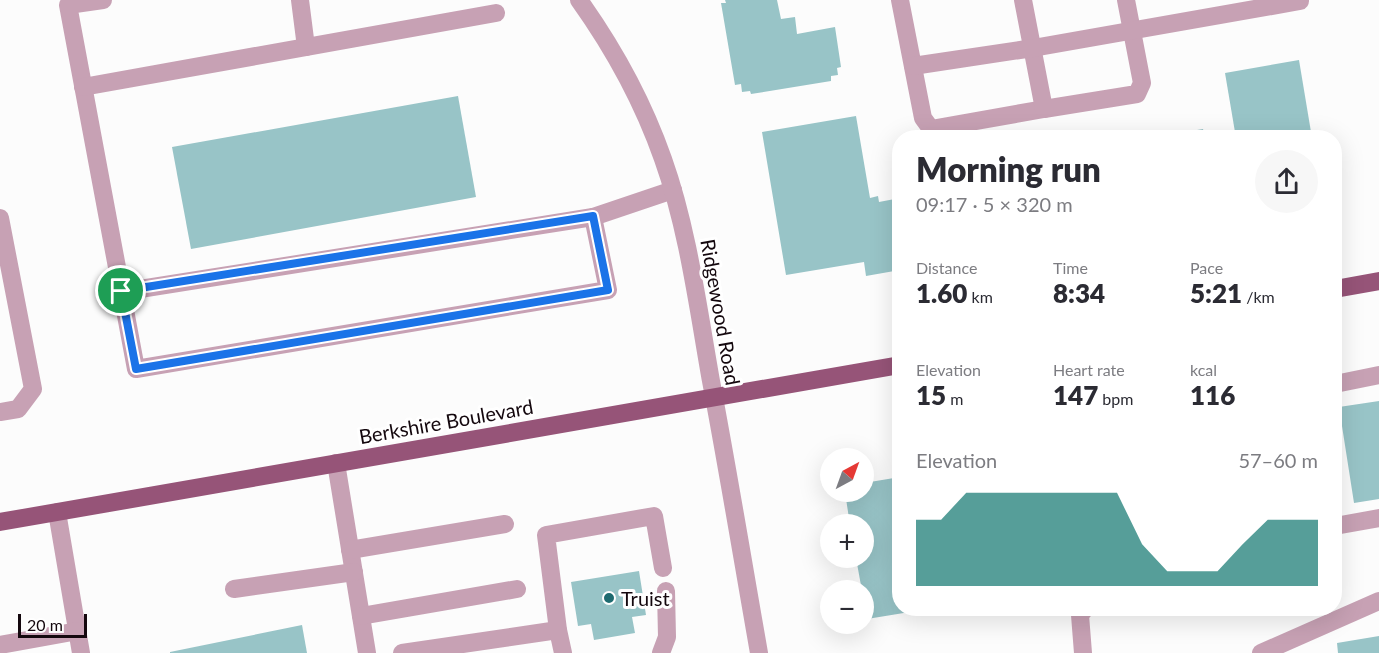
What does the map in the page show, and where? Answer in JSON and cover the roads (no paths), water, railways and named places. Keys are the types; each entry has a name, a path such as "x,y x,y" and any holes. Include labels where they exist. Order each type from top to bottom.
{"main road":[{"path":"1342,288 1379,281"},
{"name":"Berkshire Boulevard","path":"0,522 892,366"}],"street":[{"path":"103,0 68,3 136,369 608,290 593,216"},
{"path":"300,0 306,47"},
{"name":"Ridgewood Road","path":"579,0 613,51 640,104 673,190 684,235 733,498 759,653"},
{"path":"900,0 923,118 931,129 1137,94 1142,83 1126,0"},
{"path":"1023,0 1044,109"},
{"path":"913,66 1033,48 1300,1"},
{"path":"83,87 496,13"},
{"path":"121,291 593,216 673,190"},
{"path":"0,218 33,388 18,409 0,412"},
{"path":"1342,383 1379,375"},
{"path":"336,463 367,653"},
{"path":"57,512 81,653"},
{"path":"563,653 546,535 654,516 663,568"},
{"path":"1342,525 1379,518"},
{"path":"350,550 505,524"},
{"path":"234,589 354,572"},
{"path":"361,616 518,589"},
{"path":"661,653 667,637 666,591"},
{"path":"1261,653 1379,601"},
{"path":"1080,616 1083,653"},
{"path":"402,653 558,630"},
{"path":"0,645 78,631"}],"place":[{"name":"Truist","path":"609,598"}]}
